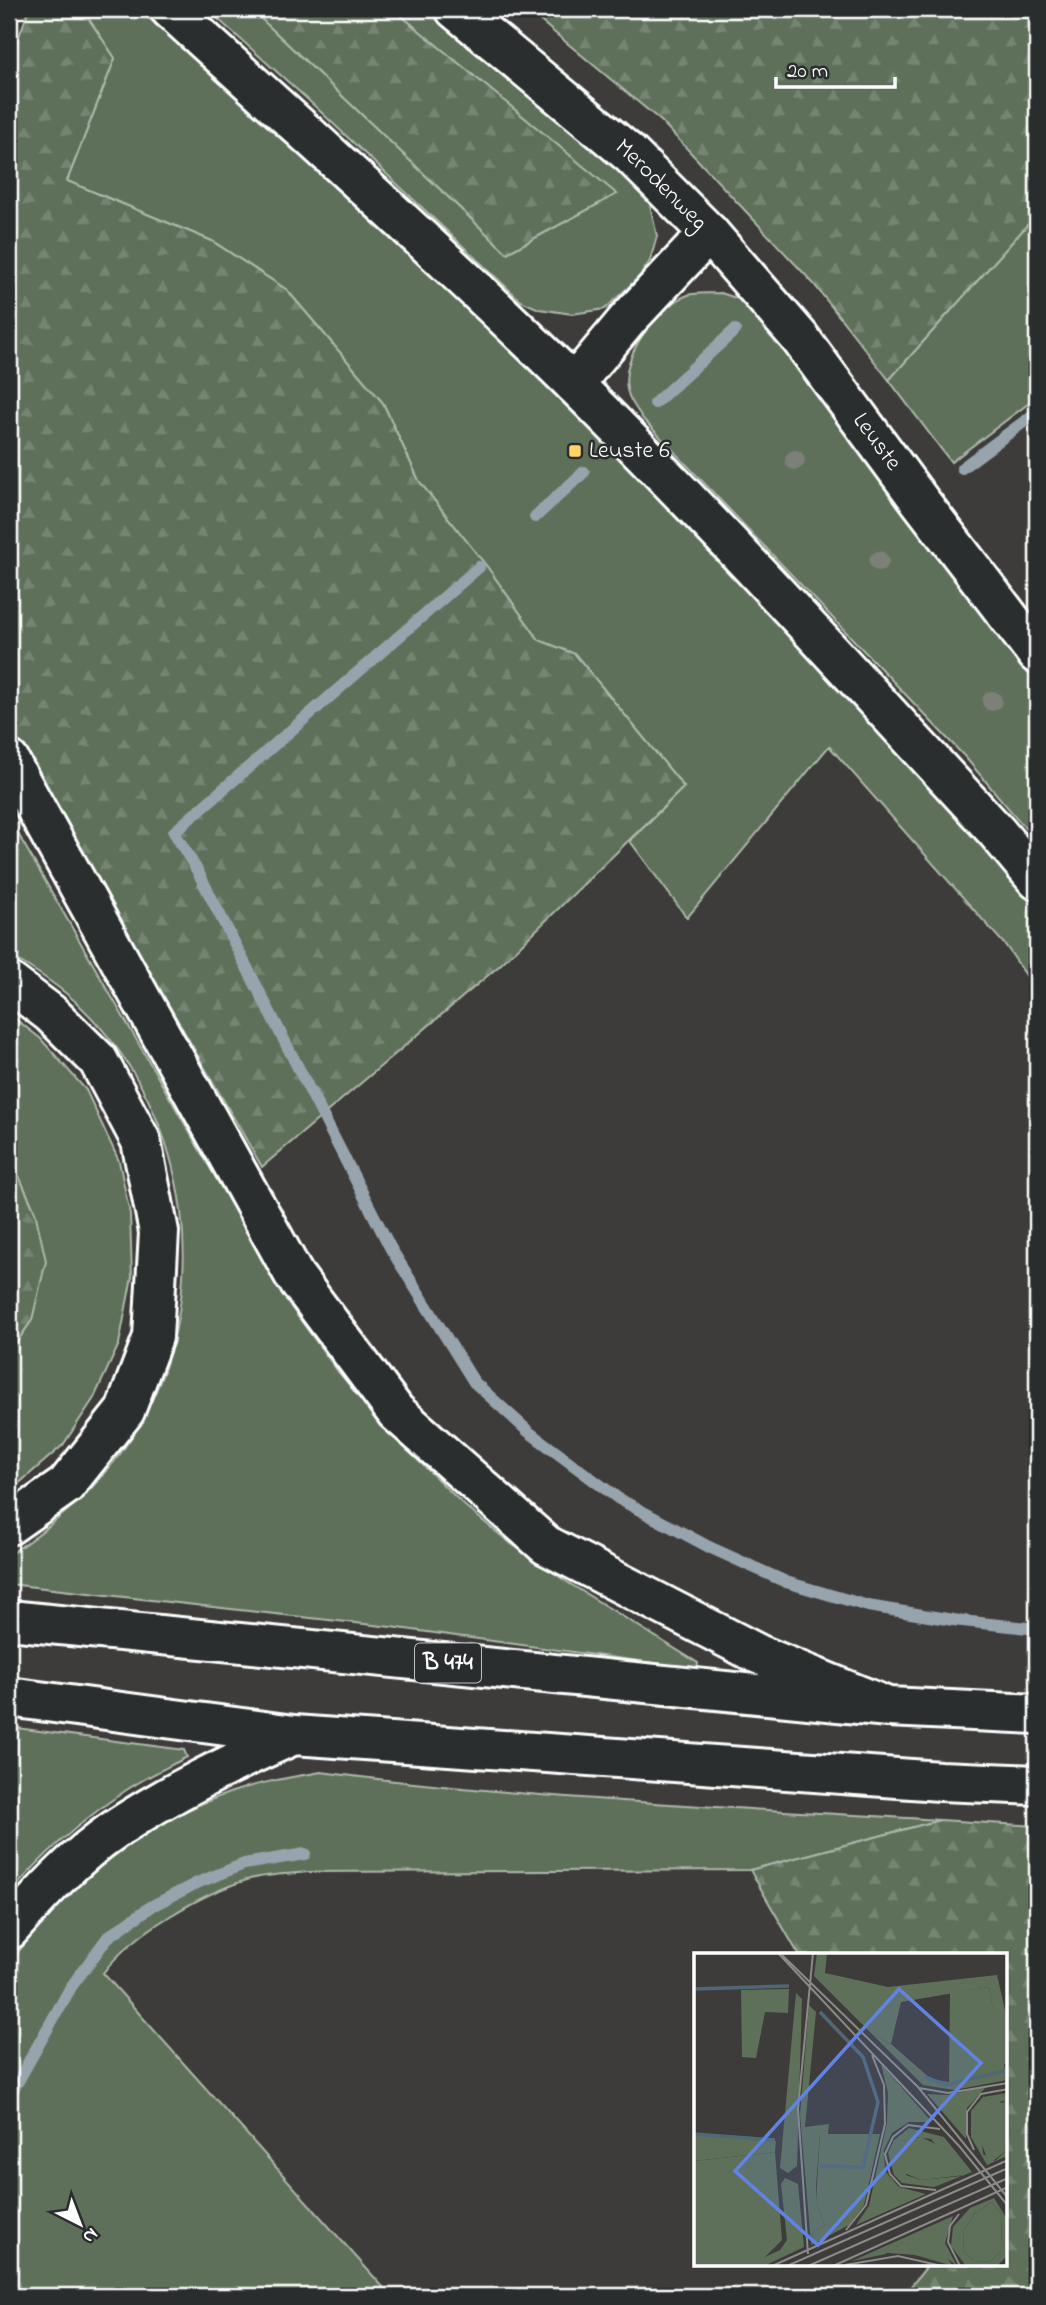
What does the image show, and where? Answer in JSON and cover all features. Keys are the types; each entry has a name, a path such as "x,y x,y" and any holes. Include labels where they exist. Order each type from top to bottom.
{"main road":[{"path":"170,9 574,384 732,546 996,831 1037,880"},
{"name":"Merodenweg","path":"455,9 630,154 709,233 629,318 574,384"},
{"name":"Leuste","path":"709,233 800,338 1037,654"},
{"path":"9,760 294,1275 396,1412 546,1545 758,1654 888,1707"},
{"path":"9,982 50,1013 98,1060 141,1142 159,1232 153,1337 125,1411 66,1485 9,1525"},
{"name":"B 474","path":"9,1620 888,1707 1037,1714"},
{"path":"9,1697 294,1735 940,1781 1037,1785"},
{"path":"9,1930 46,1888 112,1832 214,1771 294,1735"}],"green space":[{"path":"29,9 82,9 115,58 67,181 212,241 287,290 383,403 419,481 488,568 539,640 575,654 684,787 499,966 262,1167 9,728 9,64"},
{"path":"82,9 138,9 375,221 604,442 716,556 825,671 1037,909 1037,991 1006,946 829,746 687,918 630,841 684,787 575,654 539,640 488,568 419,481 383,403 287,290 212,241 67,181 115,58"},
{"path":"207,9 251,9 507,253 616,194 393,9 428,9 648,196 657,236 650,261 639,277 605,309 572,314 539,309 521,301 306,98"},
{"path":"251,9 393,9 617,194 507,253"},
{"path":"526,9 1037,9 1037,214 889,380 813,283 661,121"},
{"path":"1037,214 1037,397 951,462 889,380"},
{"path":"721,293 748,302 1037,679 1037,842 965,757 643,419 632,402 626,382 628,368 641,337 652,323 663,311 688,295"},
{"path":"9,818 286,1300 339,1373 394,1437 465,1506 510,1543 567,1582 698,1663 697,1669 391,1627 9,1584 9,1555 76,1503 119,1456 131,1438 158,1385 176,1328 183,1270 181,1212 169,1154 148,1100 117,1049 78,1004 45,977 9,955"},
{"path":"9,1014 40,1038 86,1090 119,1161 130,1214 132,1277 119,1344 94,1398 63,1445 9,1492 9,1353 32,1320 35,1212 9,1154"},
{"path":"9,1154 35,1212 46,1261 32,1320 9,1353"},
{"path":"9,1727 184,1750 187,1757 132,1786 93,1814 49,1852 9,1895"},
{"path":"321,1772 553,1796 940,1820 750,1870 309,1872 250,1879 190,1904 132,1943 103,1973 391,2296 9,2296 9,1965 30,1937 79,1885 136,1840 199,1805 232,1792"},
{"path":"940,1820 1037,1826 1037,2296 903,2296 927,2266 1007,2266 1007,1953 798,1953 750,1870"}],"waterway":[{"path":"655,403 735,330"},
{"path":"962,468 1037,412"},
{"path":"535,517 584,472"},
{"path":"479,567 174,832 198,872 391,1249 474,1382 529,1432 619,1499 709,1547 786,1582 868,1606 953,1620 1037,1629"},
{"path":"9,2097 71,1987 108,1937 152,1906 197,1883 244,1864 305,1854"}],"place":[{"name":"Leuste 6","path":"575,451"}]}
